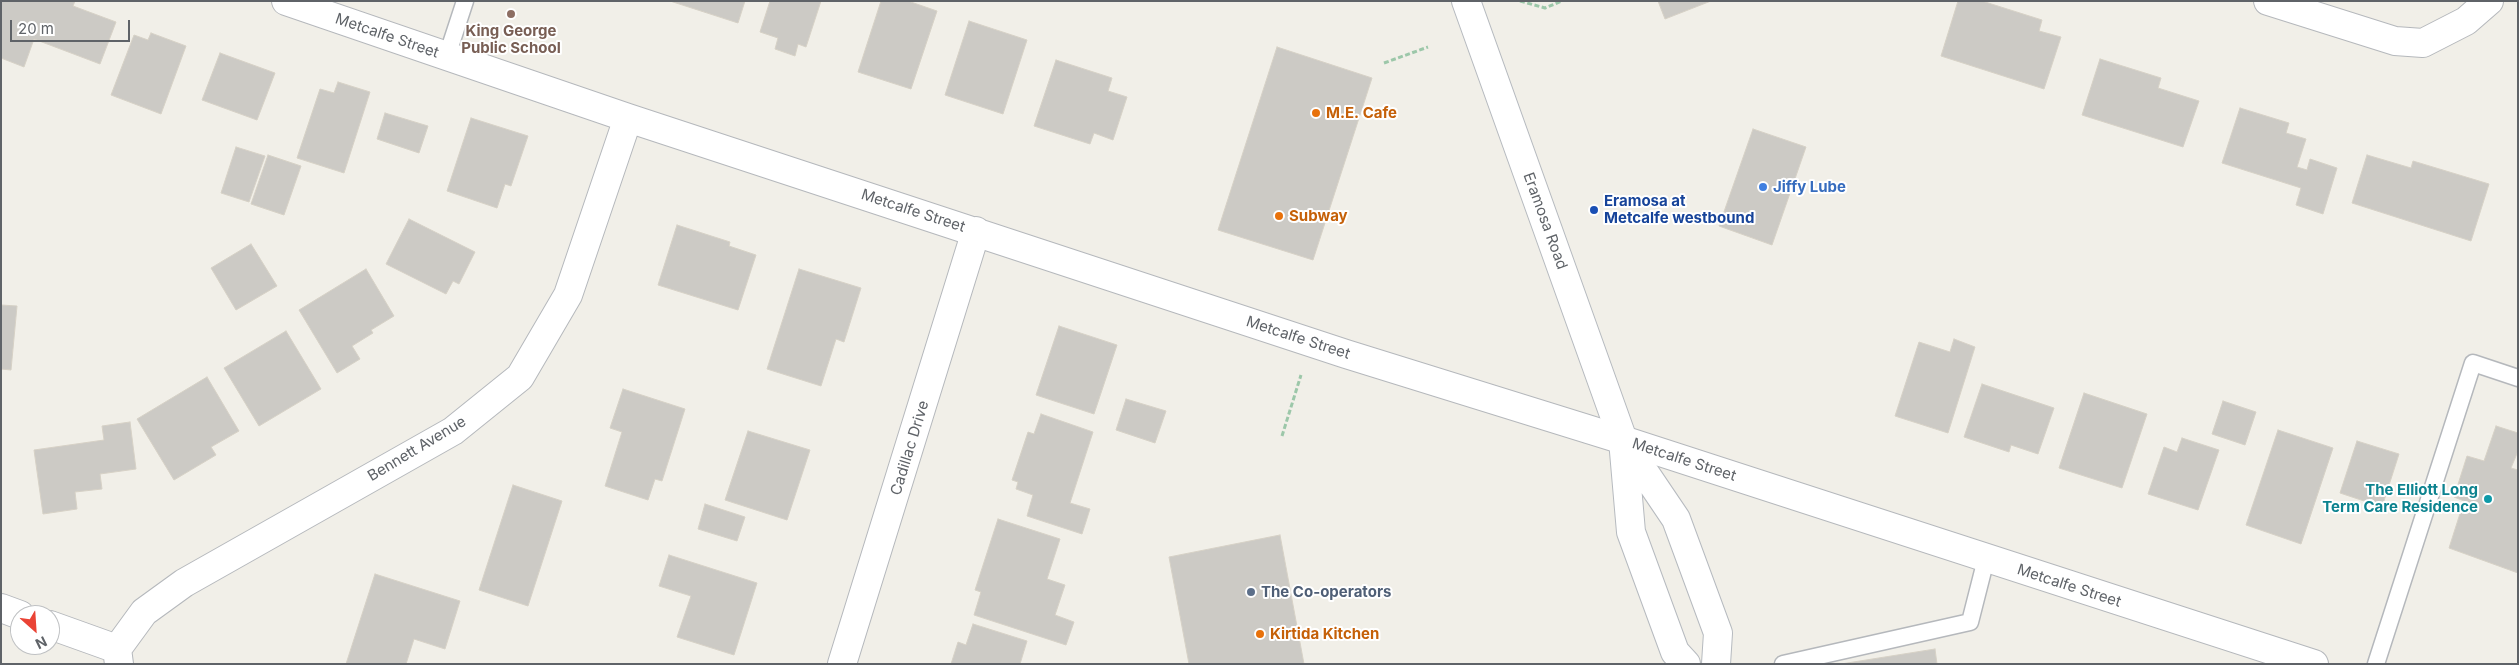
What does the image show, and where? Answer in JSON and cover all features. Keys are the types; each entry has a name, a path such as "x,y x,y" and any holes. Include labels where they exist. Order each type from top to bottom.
{"street":[{"name":"Metcalfe Street","path":"286,1 628,118 1352,356 1623,440 2314,664"},
{"name":"Eramosa Road","path":"1466,1 1623,440 1676,519 1718,633 1716,664"},
{"path":"2268,1 2395,41 2423,43 2466,21 2489,1"},
{"name":"Bennett Avenue","path":"118,656 144,612 184,584 454,430 520,377 568,295 628,118"},
{"name":"Cadillac Drive","path":"842,664 976,231"},
{"name":"Eramosa Road","path":"1623,440 1631,532 1674,652 1686,664"},
{"path":"60,630 118,656"}],"lane":[{"path":"447,56 465,1"},
{"path":"2376,664 2473,363 2518,378"},
{"path":"1782,664 1970,622 1986,559"}],"path":[{"path":"1520,1 1545,8 1562,1"},
{"path":"1384,63 1428,47"},
{"path":"1282,436 1301,375"}],"building":[{"path":"1,1 75,1 73,6 116,22 100,64 34,39 24,67 1,58"},
{"path":"670,1 745,1 738,23"},
{"path":"770,1 821,1 806,47 798,44 795,56 775,49 778,38 760,32"},
{"path":"881,1 908,1 937,11 911,89 858,72"},
{"path":"1658,1 1711,1 1665,19"},
{"path":"1958,1 1982,1 2042,20 2039,31 2061,37 2044,89 1941,56"},
{"path":"969,21 1027,40 1003,114 945,95"},
{"path":"151,33 186,46 161,114 111,95 134,35 148,40"},
{"path":"1277,47 1372,78 1313,260 1218,230"},
{"path":"220,53 275,73 257,120 202,100"},
{"path":"2100,59 2161,78 2158,88 2199,101 2183,147 2082,115"},
{"path":"1056,60 1112,78 1108,91 1127,97 1113,140 1094,133 1090,144 1034,126"},
{"path":"338,82 370,92 344,173 297,158 320,89 334,93"},
{"path":"2240,108 2289,123 2286,133 2306,139 2297,167 2307,170 2310,159 2337,168 2323,214 2296,205 2301,188 2222,163"},
{"path":"385,113 428,126 419,153 377,139"},
{"path":"471,118 528,136 511,186 505,184 497,208 447,191"},
{"name":"Jiffy Lube","path":"1753,129 1806,147 1772,245 1719,226"},
{"path":"236,147 265,156 249,202 221,193"},
{"path":"268,155 301,166 284,215 251,204"},
{"path":"2367,155 2411,168 2413,161 2489,184 2471,241 2352,203"},
{"path":"409,219 475,252 459,284 453,281 446,294 386,264"},
{"path":"677,225 730,242 729,246 756,255 738,310 658,285"},
{"path":"251,244 277,286 236,310 211,268"},
{"path":"366,269 394,316 371,330 373,333 352,346 360,359 337,373 299,310"},
{"path":"799,269 861,288 844,342 836,339 821,386 767,369"},
{"path":"1,305 17,306 11,370 1,369"},
{"path":"1059,326 1117,345 1094,414 1036,395"},
{"path":"286,331 321,389 259,426 224,368"},
{"path":"1954,339 1975,347 1948,433 1895,416 1919,342 1950,352"},
{"path":"207,377 239,431 211,447 216,455 174,480 137,419"},
{"path":"1982,384 2054,408 2038,454 2011,445 2009,452 1964,437"},
{"path":"623,389 685,409 662,481 655,479 648,500 605,486 622,432 610,428"},
{"path":"2084,393 2147,414 2122,488 2059,468"},
{"path":"1126,399 1166,411 1155,443 1116,430"},
{"path":"2223,401 2256,412 2245,445 2212,434"},
{"path":"1041,414 1093,432 1070,503 1090,509 1082,534 1027,516 1033,495 1016,489 1018,482 1012,480 1028,432 1034,434"},
{"path":"130,422 136,469 100,474 102,489 75,492 77,509 43,514 34,450 104,440 102,426"},
{"name":"The Elliott Long Term Care Residence","path":"2496,426 2518,433 2518,451 2511,468 2518,470 2518,573 2449,548 2464,501 2454,497 2467,456 2484,461"},
{"path":"2278,430 2333,448 2301,544 2246,525"},
{"path":"748,431 810,450 787,520 725,500"},
{"path":"2182,438 2219,450 2198,510 2148,494 2164,447 2177,452"},
{"path":"2357,441 2399,454 2382,507 2340,493"},
{"path":"513,485 562,501 528,606 479,590"},
{"path":"705,504 745,517 737,541 698,529"},
{"path":"998,519 1060,539 1047,579 1065,585 1055,615 1074,622 1066,645 974,615 981,592 975,590"},
{"path":"1280,535 1304,664 1189,664 1169,557"},
{"path":"669,555 757,583 734,655 677,637 691,596 659,586"},
{"path":"375,574 460,601 445,649 414,639 406,664 346,664"},
{"path":"973,624 1027,641 1020,664 951,664 958,642 966,645"},
{"path":"1935,649 1937,664 1841,664"}],"place":[{"name":"King George Public School","path":"511,14"},
{"name":"M.E. Cafe","path":"1316,113"},
{"name":"Jiffy Lube","path":"1763,187"},
{"name":"Eramosa at Metcalfe westbound","path":"1594,210"},
{"name":"Subway","path":"1279,216"},
{"name":"The Elliott Long Term Care Residence","path":"2488,499"},
{"name":"The Co-operators","path":"1251,592"},
{"name":"Kirtida Kitchen","path":"1260,634"}]}
